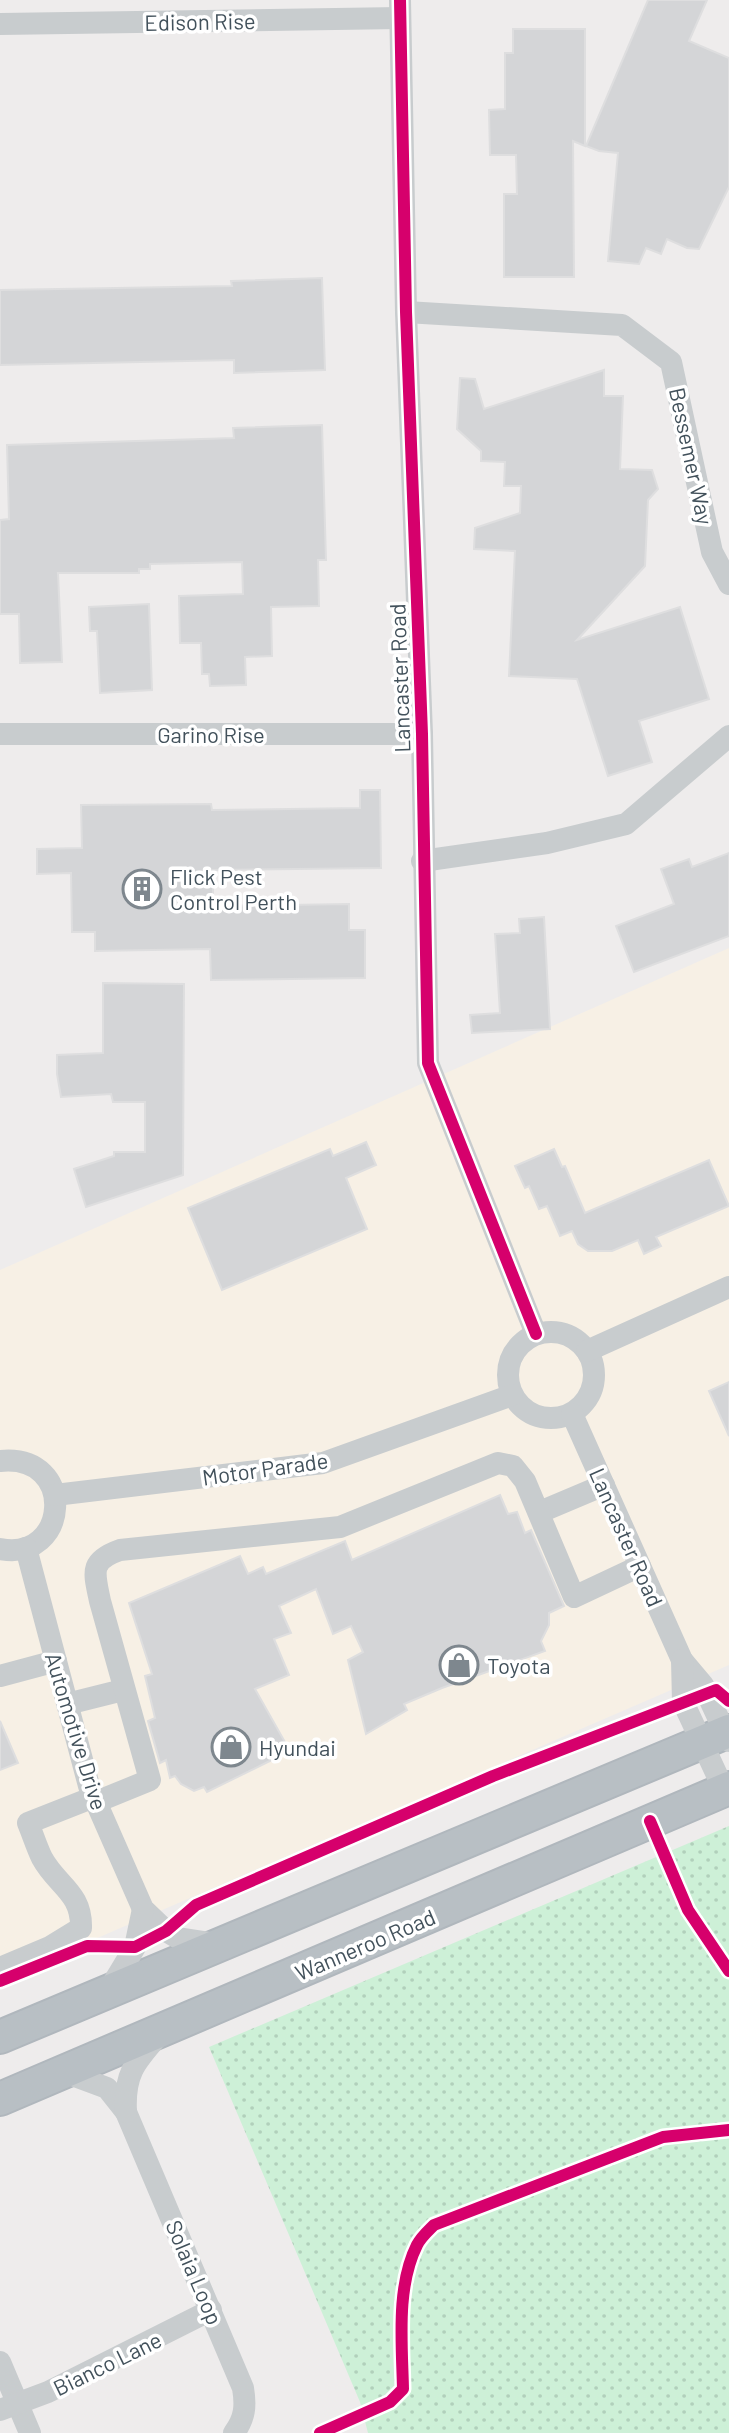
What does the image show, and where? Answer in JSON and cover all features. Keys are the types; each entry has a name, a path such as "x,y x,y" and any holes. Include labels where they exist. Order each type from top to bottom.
{"highway":[{"path":"0,2037 721,1737"},
{"name":"Wanneroo Road","path":"0,2099 726,1789"}],"street":[{"name":"Edison Rise","path":"0,24 400,9"},
{"name":"Lancaster Road","path":"400,9 406,312 422,734 428,1063 536,1334"},
{"name":"Bessemer Way","path":"406,312 622,325 671,362 712,552 729,584"},
{"name":"Garino Rise","path":"0,734 422,734"},
{"path":"422,861 547,843 626,824 729,736"},
{"path":"587,1351 729,1287"},
{"path":"550,1331 565,1333 578,1340 593,1364 595,1378 591,1392 583,1405 572,1414 545,1419 531,1414 512,1395 508,1366 513,1352 523,1341 536,1334 550,1331"},
{"name":"Motor Parade","path":"55,1495 323,1463 512,1395"},
{"name":"Lancaster Road","path":"572,1414 682,1660 682,1699 721,1737 726,1789"},
{"path":"0,1453 0,1460 19,1460 35,1466 48,1479 55,1495 56,1511 51,1527 40,1540 26,1548 0,1549"},
{"path":"0,1968 50,1947 81,1928 81,1915 74,1897 43,1860 28,1823 150,1780 123,1690 95,1576 97,1564 103,1557 120,1550 340,1527 498,1463 513,1466 525,1481 574,1597 640,1566"},
{"path":"540,1512 604,1485"},
{"name":"Automotive Drive","path":"26,1548 95,1800 143,1909 178,1938 218,1945"},
{"path":"0,1676 56,1661"},
{"path":"67,1704 123,1690"},
{"path":"109,1990 135,1947 143,1909"},
{"name":"Solaia Loop","path":"126,2112 127,2083 132,2067 163,2031"},
{"name":"Solaia Loop","path":"64,2072 107,2088 126,2112 243,2388 246,2406 243,2419 234,2433"},
{"name":"Bianco Lane","path":"9,2407 211,2310"},
{"path":"0,2362 9,2407 30,2433"}],"shaded area":[{"path":"729,948 729,1665 0,1980 0,1270"}],"green space":[{"path":"729,1826 729,2433 368,2433 360,2402 209,2047"}],"building":[{"path":"648,0 707,0 689,41 729,58 729,187 699,249 687,248 667,239 661,254 646,248 639,264 608,261 618,153 586,146"},
{"path":"513,29 585,29 585,146 573,141 574,277 504,277 504,194 517,194 516,155 490,155 489,110 505,109 505,53 513,53"},
{"path":"322,278 325,370 234,373 234,360 0,365 0,290 232,286 231,281"},
{"path":"604,370 604,396 623,396 620,469 652,470 658,489 648,500 645,566 577,640 680,607 709,699 639,721 652,762 608,776 577,679 509,676 515,551 474,549 475,528 520,513 521,486 504,486 505,462 481,461 481,451 457,429 460,378 475,379 484,409"},
{"path":"322,425 326,560 318,560 319,606 271,607 272,656 245,657 246,685 210,686 209,674 202,674 201,643 180,643 179,596 243,594 242,562 150,564 150,569 139,569 139,573 58,573 62,662 20,663 19,614 0,614 0,520 9,519 7,445 234,438 233,428"},
{"path":"149,604 152,690 100,693 97,631 90,631 89,607"},
{"name":"Flick Pest Control Perth","path":"360,790 380,790 381,868 213,870 213,906 349,904 349,930 365,930 365,978 211,980 210,949 95,951 95,932 72,932 71,873 37,874 37,849 82,848 81,805 211,804 212,810 360,808"},
{"path":"729,853 729,936 634,972 616,926 674,904 661,869 689,859 692,867"},
{"path":"544,917 550,1029 472,1033 470,1015 500,1013 495,934 520,933 519,919"},
{"path":"103,983 184,984 183,1175 86,1207 74,1169 114,1156 114,1152 145,1152 145,1102 113,1102 111,1094 61,1097 57,1055 103,1053"},
{"path":"366,1142 376,1165 346,1178 367,1229 222,1290 188,1208 330,1149 333,1156"},
{"path":"554,1149 562,1167 565,1166 585,1213 709,1160 729,1206 656,1237 661,1246 644,1254 638,1240 612,1251 588,1251 578,1244 572,1231 560,1236 547,1206 539,1209 529,1186 525,1188 515,1166"},
{"path":"729,1382 729,1436 709,1391"},
{"path":"500,1495 508,1514 517,1512 525,1533 531,1530 564,1606 549,1613 549,1625 541,1641 545,1651 404,1704 407,1710 366,1734 348,1660 363,1652 351,1626 333,1634 316,1589 279,1606 291,1633 274,1639 289,1675 255,1689 290,1751 207,1792 204,1787 194,1791 181,1784 175,1776 170,1778 166,1760 160,1763 148,1721 155,1718 145,1676 152,1674 129,1603 240,1556 248,1574 263,1567 266,1574 345,1541 352,1560"},
{"path":"0,1721 18,1763 0,1770"}],"cycle path":[{"path":"400,0 406,312 422,734 428,1063 536,1334"},
{"path":"0,1981 87,1946 135,1947 166,1931 196,1905 493,1776 716,1690 729,1701"},
{"path":"650,1821 688,1910 729,1971"},
{"path":"320,2433 390,2402 403,2389 401,2334 406,2279 417,2245 434,2225 663,2137 729,2130"}],"place":[{"name":"Flick Pest Control Perth","path":"142,889"},
{"name":"Toyota","path":"459,1665"},
{"name":"Hyundai","path":"231,1747"}]}
